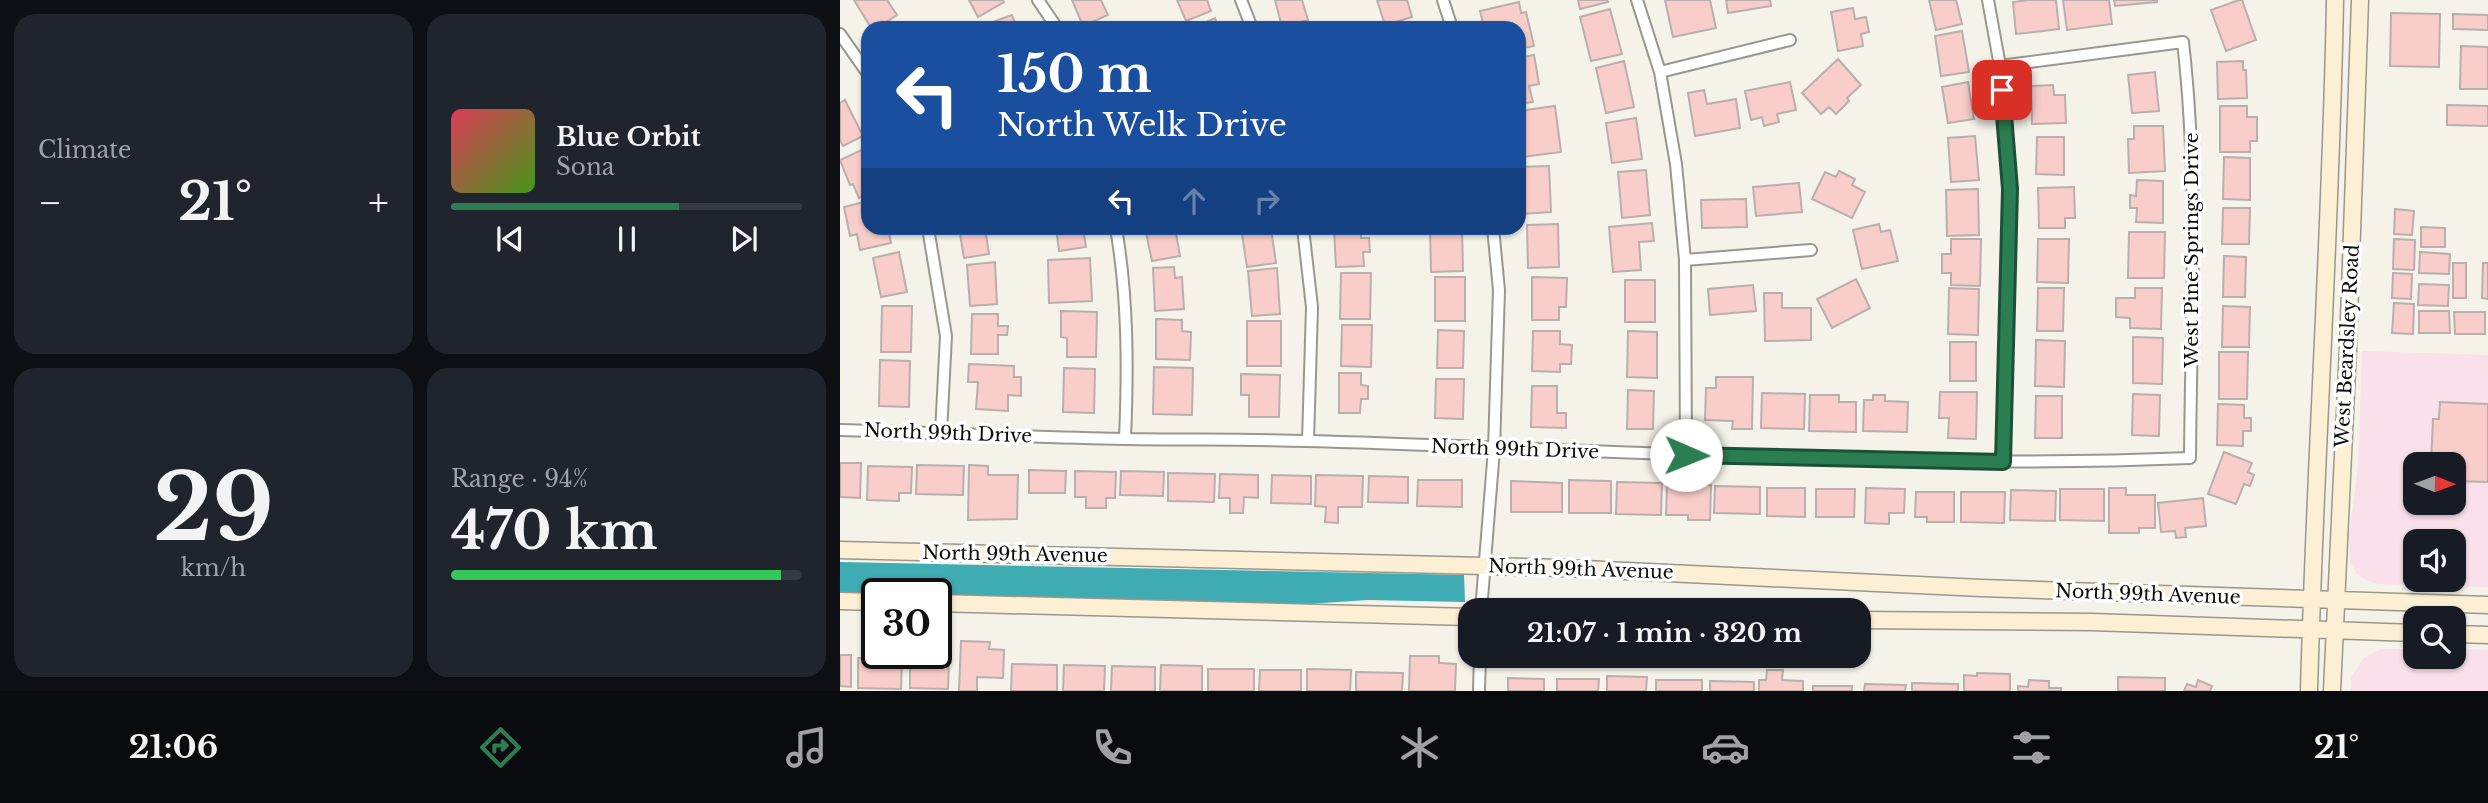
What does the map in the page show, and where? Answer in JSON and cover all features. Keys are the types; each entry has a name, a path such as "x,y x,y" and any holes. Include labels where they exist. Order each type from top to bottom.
{"main road":[{"name":"West Beardsley Road","path":"2332,691 2322,630 2324,600 2316,458 2332,139 2335,0"},
{"name":"West Beardsley Road","path":"2309,691 2322,630 2356,139 2360,0"},
{"path":"2332,139 2356,139"},
{"name":"North 99th Avenue","path":"840,550 1486,565 2006,589 2488,605"},
{"path":"840,601 861,602"},
{"path":"952,603 1458,617"},
{"name":"North 99th Avenue","path":"1871,620 2092,622 2403,633"},
{"path":"2466,634 2488,635"}],"street":[{"path":"1038,0 1052,21"},
{"path":"1241,0 1249,21"},
{"path":"1443,0 1450,21"},
{"path":"1637,0 1660,72 1676,164 1685,260 1686,455"},
{"path":"1988,0 2000,66 2010,189 2003,462"},
{"path":"840,34 861,64"},
{"path":"1660,72 1790,40"},
{"name":"West Pine Springs Drive","path":"2000,66 2183,42 2191,124 2193,200 2190,458"},
{"path":"929,235 946,337 941,433"},
{"path":"1117,235 1122,263 1128,362 1125,439"},
{"path":"1304,235 1312,307 1308,441"},
{"path":"1482,598 1494,449 1499,290 1494,235"},
{"path":"1685,260 1811,250"},
{"name":"North 99th Drive","path":"840,430 2003,462 2190,458"},
{"path":"1479,691 1480,668"}],"shaded area":[{"path":"2362,351 2488,355 2488,587 2466,586 2466,529 2403,529 2403,585 2378,584 2357,574 2350,562 2349,537 2358,465"},
{"path":"2381,649 2403,649 2403,669 2466,669 2466,649 2488,650 2488,691 2351,691 2351,677 2364,658"}],"water":[{"path":"840,562 1464,575 1465,598 1458,598 1458,602 1368,600 1307,604 952,596 952,578 861,578 861,594 840,594"}],"building":[{"path":"854,0 887,0 897,15 888,21 867,21"},
{"path":"969,0 1002,0 1004,2 978,17"},
{"path":"1072,0 1101,0 1108,15 1094,21 1081,21"},
{"path":"1177,0 1207,0 1211,11 1186,21"},
{"path":"1275,0 1302,0 1308,20 1280,21"},
{"path":"1377,0 1407,0 1412,17 1384,21"},
{"path":"1578,0 1607,0 1608,2 1580,9"},
{"path":"1665,0 1710,0 1716,28 1673,37"},
{"path":"1726,0 1770,0 1771,6 1728,13"},
{"path":"1929,0 1956,0 1962,24 1936,30"},
{"path":"2056,0 2059,29 2016,34 2013,2"},
{"path":"2063,0 2109,0 2112,24 2067,30"},
{"path":"2114,0 2157,0 2157,2 2115,6"},
{"path":"2242,0 2256,40 2226,51 2211,10"},
{"path":"1519,2 1521,13 1526,12 1534,46 1526,48 1526,21 1482,21 1480,11"},
{"path":"1853,8 1855,19 1866,17 1869,32 1861,34 1863,46 1838,51 1831,12"},
{"path":"1610,9 1622,54 1591,61 1580,17"},
{"path":"2391,13 2440,14 2439,67 2390,66"},
{"path":"2453,14 2488,15 2488,30 2453,29"},
{"path":"1012,15 1014,21 995,21"},
{"path":"1962,31 1969,72 1941,76 1935,36"},
{"path":"2461,46 2488,47 2488,89 2460,89"},
{"path":"1534,55 1539,84 1529,86 1533,102 1526,103 1526,57"},
{"path":"1838,59 1861,85 1847,98 1849,101 1836,114 1829,107 1821,114 1802,93"},
{"path":"1624,61 1634,107 1606,113 1596,68"},
{"path":"2243,61 2247,98 2218,99 2217,62"},
{"path":"2155,72 2159,111 2132,113 2128,75"},
{"path":"1790,82 1796,110 1777,114 1779,122 1764,126 1762,117 1751,120 1745,91"},
{"path":"1968,82 1974,119 1948,123 1942,87"},
{"path":"2053,85 2054,95 2065,95 2066,123 2032,124 2031,86"},
{"path":"1704,90 1707,104 1736,99 1740,128 1695,136 1688,93"},
{"path":"845,100 861,132 861,137 843,146 840,140 840,103"},
{"path":"2447,105 2488,106 2488,126 2447,125"},
{"path":"1555,106 1561,152 1526,156 1526,110"},
{"path":"2220,106 2247,106 2247,117 2257,117 2257,141 2250,141 2250,152 2220,152"},
{"path":"1636,118 1642,159 1612,163 1606,123"},
{"path":"2134,126 2163,126 2165,171 2129,173 2128,139 2134,139"},
{"path":"1975,136 1979,180 1951,182 1948,138"},
{"path":"2037,137 2064,137 2064,175 2036,174"},
{"path":"861,150 859,198 853,184 850,185 840,160"},
{"path":"2224,157 2250,158 2250,200 2223,199"},
{"path":"1549,166 1551,212 1526,214 1526,167"},
{"path":"1646,170 1650,215 1622,218 1618,172"},
{"path":"1839,171 1855,179 1852,185 1865,192 1852,218 1812,199 1825,172 1836,177"},
{"path":"2137,180 2163,181 2163,223 2136,222 2137,208 2130,208 2130,195 2136,196"},
{"path":"1799,183 1802,212 1756,216 1753,187"},
{"path":"2074,187 2075,218 2065,218 2065,228 2039,228 2038,188"},
{"path":"1978,189 1979,235 1947,236 1946,190"},
{"path":"1746,199 1747,227 1702,228 1701,200"},
{"path":"861,203 861,235 889,235 891,243 860,250 857,234 850,236 844,207"},
{"path":"2223,208 2250,208 2249,244 2222,244"},
{"path":"2395,209 2414,211 2412,235 2394,234"},
{"path":"1652,223 1654,241 1639,242 1641,270 1613,272 1609,227"},
{"path":"1558,224 1559,267 1528,268 1527,225"},
{"path":"1879,224 1881,232 1890,230 1898,261 1862,269 1853,230"},
{"path":"2421,227 2445,228 2445,247 2421,247"},
{"path":"2129,232 2165,232 2164,278 2128,278"},
{"path":"960,235 986,235 989,254 964,258"},
{"path":"1057,235 1084,235 1086,247 1059,251"},
{"path":"1146,235 1176,235 1180,256 1152,261"},
{"path":"1242,235 1272,235 1276,263 1247,267"},
{"path":"1334,235 1361,235 1361,238 1369,238 1370,252 1363,252 1364,266 1336,267"},
{"path":"1430,235 1462,235 1463,271 1431,272"},
{"path":"1951,239 1981,239 1980,286 1951,285 1951,273 1942,273 1942,254 1951,254"},
{"path":"2038,239 2069,239 2068,283 2037,282"},
{"path":"2394,239 2415,240 2414,270 2393,269"},
{"path":"899,252 907,292 881,297 873,258"},
{"path":"2420,252 2450,254 2449,274 2419,273"},
{"path":"2224,256 2246,257 2245,297 2223,297"},
{"path":"1090,258 1092,301 1049,303 1048,260"},
{"path":"995,262 997,304 970,306 967,265"},
{"path":"2453,263 2466,263 2466,298 2453,298"},
{"path":"2483,263 2488,263 2488,299 2482,298"},
{"path":"1174,267 1175,278 1182,277 1184,309 1155,311 1153,268"},
{"path":"1277,268 1280,314 1252,316 1248,271"},
{"path":"1341,273 1371,273 1370,319 1340,319"},
{"path":"2393,273 2412,274 2411,299 2392,298"},
{"path":"1435,277 1465,277 1465,321 1435,321"},
{"path":"1532,277 1567,278 1566,307 1559,307 1559,320 1532,320"},
{"path":"1856,279 1870,308 1832,328 1817,299"},
{"path":"1625,280 1655,280 1655,322 1625,322"},
{"path":"2419,284 2449,285 2448,306 2418,305"},
{"path":"1753,285 1756,311 1710,315 1708,289"},
{"path":"1949,288 1979,289 1978,335 1948,334"},
{"path":"2038,288 2064,288 2063,331 2037,331"},
{"path":"2135,288 2162,288 2161,329 2130,328 2130,318 2116,317 2116,298 2135,298"},
{"path":"1764,293 1782,293 1782,308 1811,308 1811,340 1765,341"},
{"path":"2394,303 2414,304 2413,334 2392,333"},
{"path":"882,306 912,306 911,352 881,352"},
{"path":"2223,306 2250,307 2249,347 2222,347"},
{"path":"1061,311 1097,312 1096,357 1067,357 1067,338 1061,337"},
{"path":"2419,311 2449,311 2450,333 2419,333"},
{"path":"2454,312 2485,312 2485,334 2455,334"},
{"path":"972,314 998,314 998,326 1008,326 1007,335 998,335 998,354 971,354"},
{"path":"1156,319 1182,320 1182,331 1191,332 1190,360 1156,359"},
{"path":"1247,321 1281,321 1281,366 1247,366"},
{"path":"1342,325 1372,325 1371,367 1341,366"},
{"path":"1438,330 1464,331 1463,368 1437,368"},
{"path":"1533,331 1560,331 1560,344 1572,345 1571,364 1560,364 1560,372 1532,371"},
{"path":"1628,331 1657,332 1657,378 1627,377"},
{"path":"2133,337 2163,338 2162,384 2133,383"},
{"path":"2036,340 2065,341 2064,387 2035,386"},
{"path":"1950,342 1976,342 1976,381 1950,381"},
{"path":"2219,352 2248,352 2247,399 2219,399"},
{"path":"880,360 910,361 909,407 879,406"},
{"path":"969,364 1014,366 1014,377 1021,377 1021,396 1008,395 1008,411 976,409 978,382 968,382"},
{"path":"1154,367 1193,368 1192,415 1153,414"},
{"path":"1064,368 1095,369 1094,413 1063,412"},
{"path":"1339,373 1361,373 1361,385 1368,386 1368,399 1361,399 1360,413 1339,413"},
{"path":"1241,374 1280,375 1279,417 1249,417 1249,395 1241,395"},
{"path":"1716,377 1753,377 1752,429 1732,429 1733,421 1705,420 1706,388 1716,388"},
{"path":"1436,379 1464,379 1463,419 1435,418"},
{"path":"1532,386 1557,386 1557,413 1566,413 1566,428 1531,427"},
{"path":"1628,390 1654,391 1653,429 1627,429"},
{"path":"1940,392 1977,392 1976,439 1948,438 1949,418 1939,418"},
{"path":"1762,393 1805,394 1804,429 1761,428"},
{"path":"2133,394 2160,395 2159,436 2132,435"},
{"path":"1810,395 1839,395 1839,402 1856,402 1856,432 1809,431"},
{"path":"1873,395 1885,395 1885,401 1908,402 1907,432 1863,431 1864,400 1873,400"},
{"path":"2036,396 2062,396 2062,438 2035,438"},
{"path":"2440,402 2488,404 2488,482 2466,481 2466,452 2432,452 2433,419 2439,419"},
{"path":"2218,404 2244,405 2244,418 2251,418 2251,431 2243,431 2243,446 2217,445"},
{"path":"2224,452 2252,463 2248,472 2254,475 2250,486 2244,484 2236,504 2208,494"},
{"path":"840,463 861,463 860,498 840,497"},
{"path":"917,465 964,466 963,495 916,494"},
{"path":"969,465 988,466 988,475 1018,475 1017,519 968,520"},
{"path":"868,466 912,467 911,493 899,493 899,501 867,500"},
{"path":"1029,470 1066,471 1065,493 1029,493"},
{"path":"1075,471 1116,472 1115,498 1106,498 1106,508 1086,508 1086,497 1075,497"},
{"path":"1121,471 1164,472 1163,496 1120,495"},
{"path":"1168,473 1215,474 1214,502 1168,501"},
{"path":"1220,474 1258,475 1258,498 1244,497 1243,513 1230,513 1230,498 1219,498"},
{"path":"1272,475 1311,476 1311,504 1271,503"},
{"path":"1316,475 1363,476 1362,507 1338,507 1338,523 1325,522 1326,507 1315,506"},
{"path":"1369,476 1408,477 1408,503 1368,502"},
{"path":"1418,480 1462,480 1462,507 1417,506"},
{"path":"1569,480 1611,481 1611,513 1569,513"},
{"path":"1511,481 1562,483 1562,512 1511,512"},
{"path":"1617,482 1662,483 1661,515 1616,514"},
{"path":"1667,484 1711,485 1710,520 1688,520 1688,515 1666,515"},
{"path":"1715,486 1760,487 1760,514 1714,513"},
{"path":"1767,488 1805,488 1805,517 1767,516"},
{"path":"1866,488 1905,489 1904,513 1889,513 1889,524 1865,523"},
{"path":"2109,488 2126,488 2126,495 2155,495 2155,528 2139,528 2139,533 2109,533"},
{"path":"1816,489 1855,489 1854,517 1816,517"},
{"path":"2060,489 2104,489 2104,521 2060,520"},
{"path":"2011,490 2056,491 2055,521 2010,520"},
{"path":"1916,492 1954,492 1954,522 1927,522 1927,517 1915,517"},
{"path":"1961,492 2005,492 2004,523 1961,522"},
{"path":"2203,498 2206,526 2185,528 2186,537 2176,538 2175,531 2161,532 2158,503"},
{"path":"961,641 990,642 989,649 1004,650 1003,678 977,677 977,691 959,691"},
{"path":"840,655 851,655 851,687 840,686"},
{"path":"1410,656 1439,656 1439,663 1456,664 1455,691 1409,691"},
{"path":"858,658 861,658 861,669 902,669 901,689 858,688"},
{"path":"1012,664 1057,665 1057,691 1011,691"},
{"path":"1064,665 1105,666 1104,691 1063,691"},
{"path":"1161,665 1202,666 1202,691 1160,691"},
{"path":"1112,666 1155,667 1155,691 1111,691"},
{"path":"910,669 949,669 948,689 910,688"},
{"path":"1208,669 1254,669 1254,691 1208,691"},
{"path":"1307,669 1351,670 1350,691 1307,691"},
{"path":"1260,670 1301,670 1301,691 1259,691"},
{"path":"1767,670 1783,670 1782,680 1803,681 1803,691 1759,691 1759,680 1766,680"},
{"path":"1356,672 1403,673 1402,691 1356,691"},
{"path":"1977,673 2010,674 2010,691 1964,691 1964,675 1977,676"},
{"path":"1607,676 1647,677 1646,691 1607,691"},
{"path":"2118,677 2165,678 2165,691 2118,691"},
{"path":"1508,678 1544,679 1544,691 1508,691"},
{"path":"1557,679 1599,679 1598,691 1557,691"},
{"path":"1656,680 1702,680 1702,691 1656,691"},
{"path":"2029,680 2049,681 2049,688 2061,688 2061,691 2018,691 2018,686 2028,687"},
{"path":"2198,680 2212,686 2210,691 2184,691 2187,684 2196,687"},
{"path":"1710,681 1754,682 1754,691 1710,691"},
{"path":"1912,683 1958,684 1958,691 1912,691"},
{"path":"1865,684 1906,685 1905,691 1864,691"},
{"path":"1813,686 1852,686 1852,691 1813,691"}],"route":[{"path":"1686,455 2003,462 2010,189 2002,90"}]}
